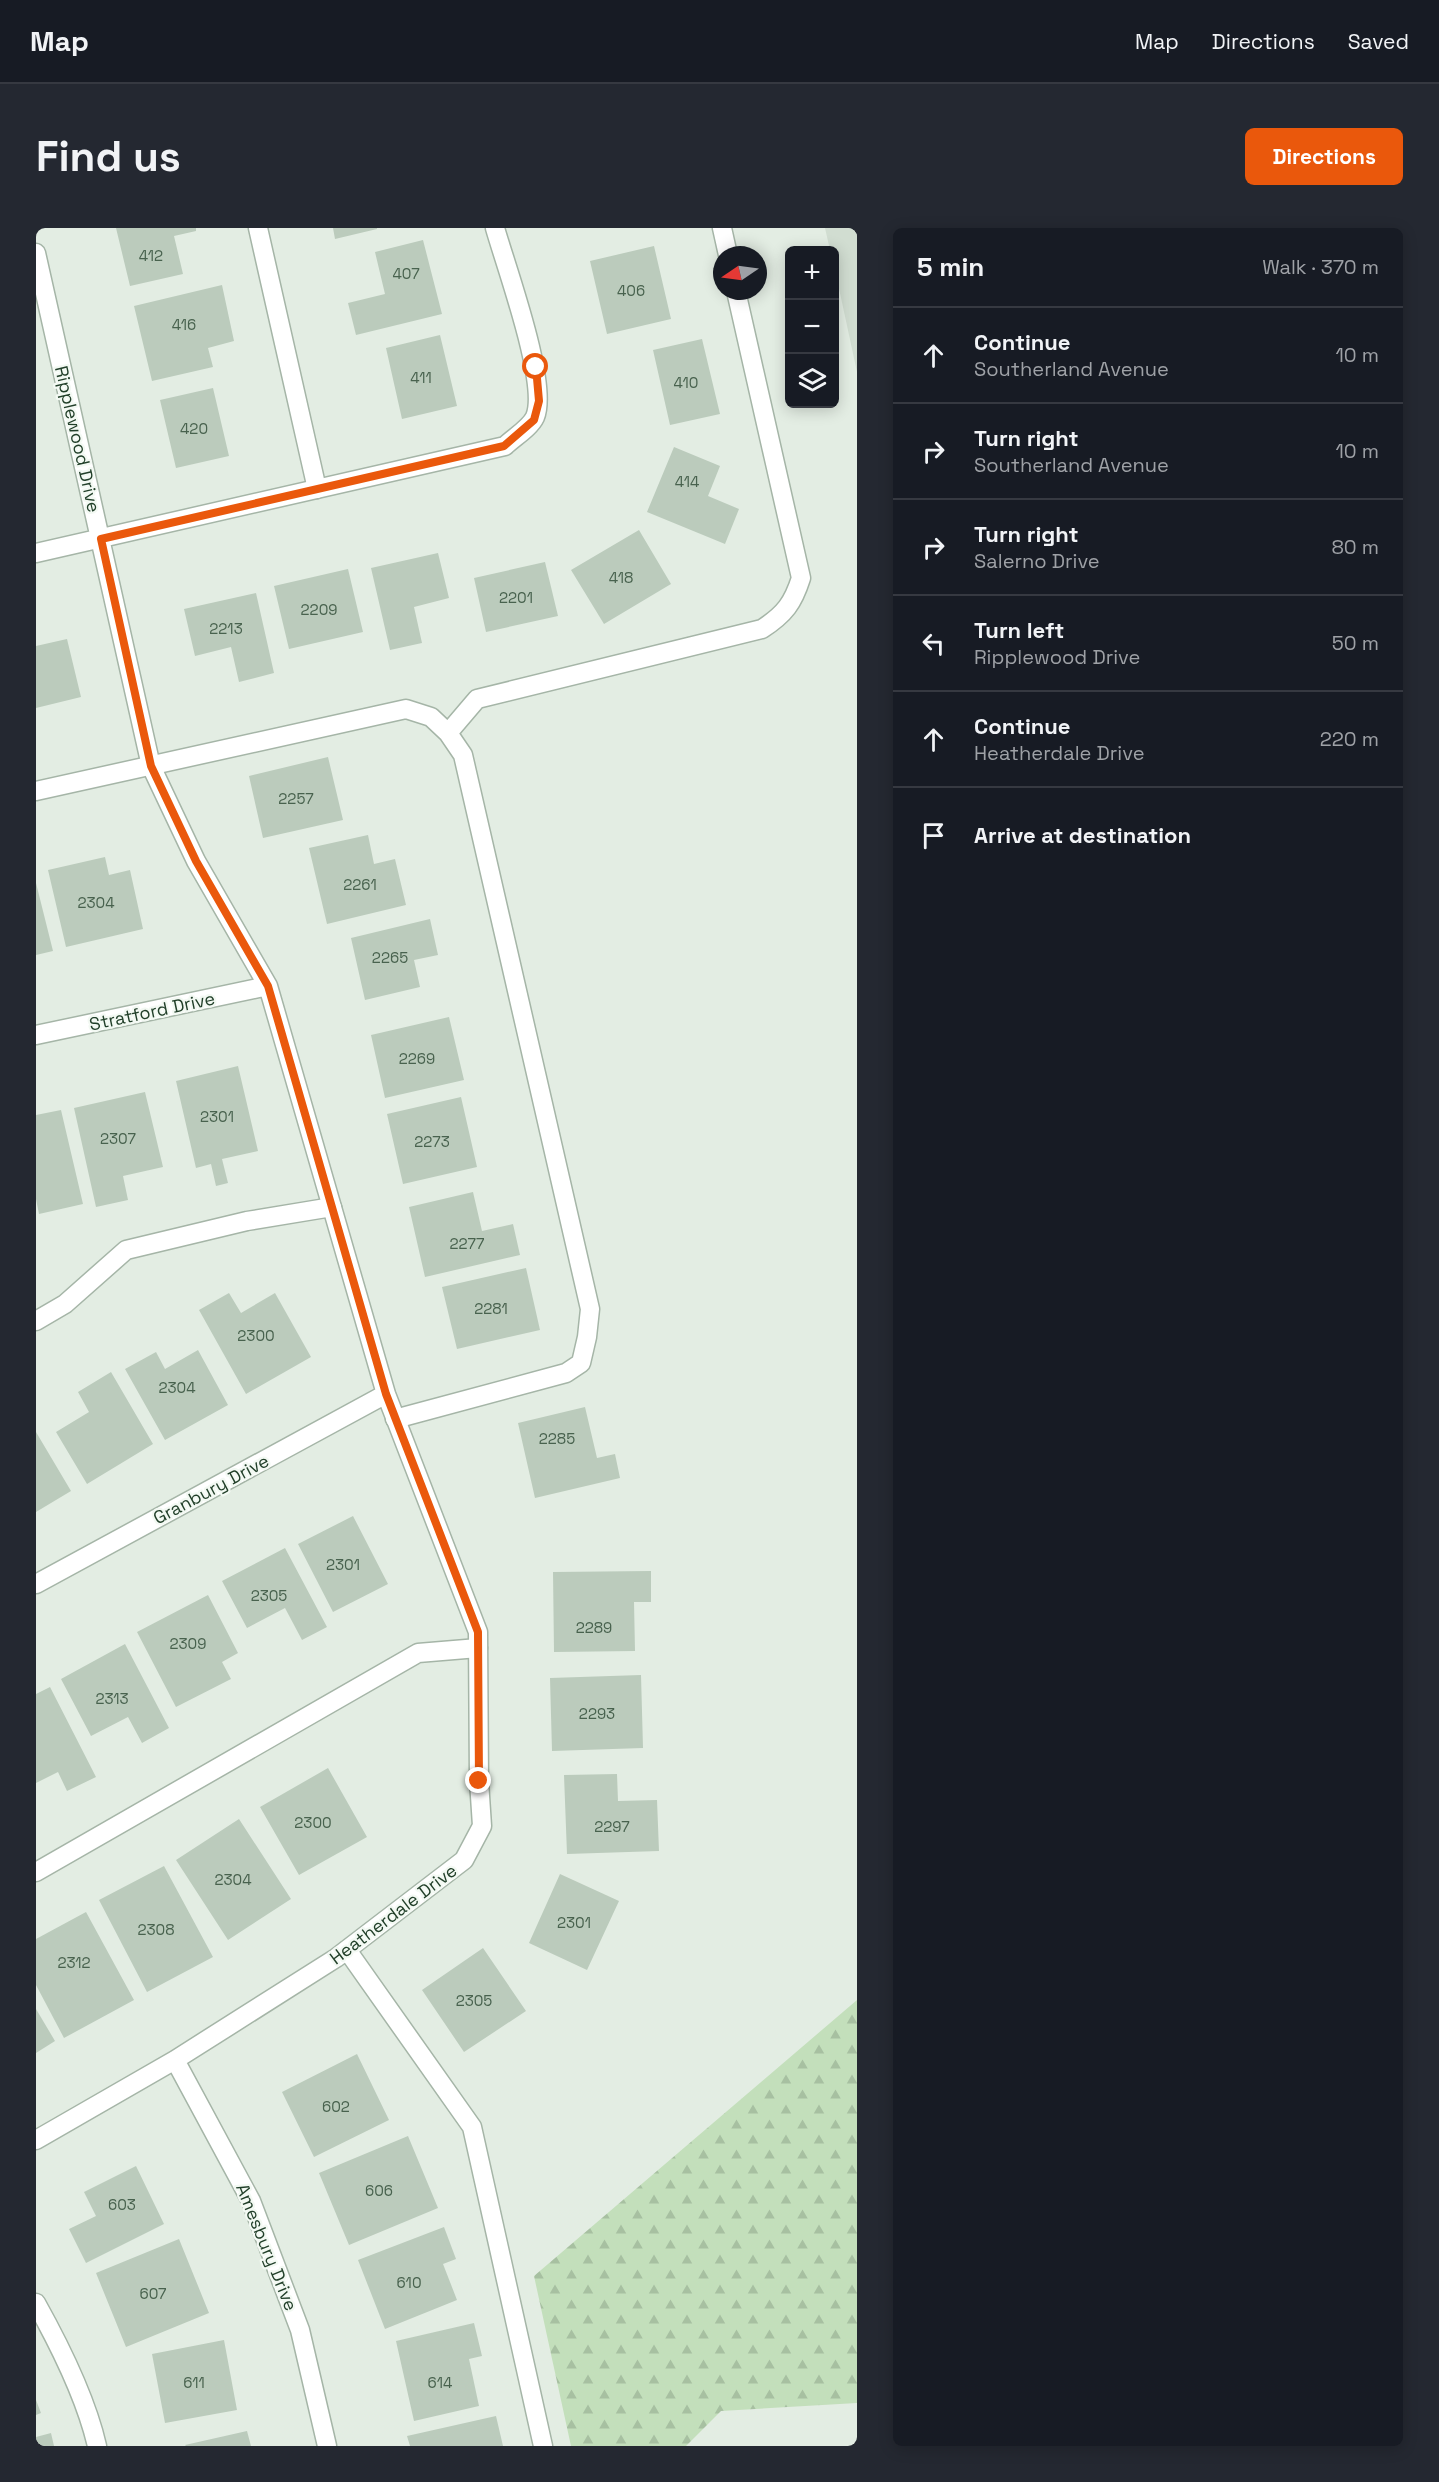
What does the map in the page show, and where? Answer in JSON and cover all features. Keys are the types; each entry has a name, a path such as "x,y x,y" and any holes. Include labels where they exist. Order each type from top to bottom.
{"street":[{"path":"258,228 317,489"},
{"path":"36,553 504,446 534,420 539,401 536,367 495,228"},
{"path":"722,228 726,246"},
{"name":"Ripplewood Drive","path":"36,253 151,766"},
{"path":"448,733 477,699 762,629 778,618 794,599 801,578 738,300"},
{"path":"36,791 406,709 431,717 448,733 463,755 590,1310 588,1337 580,1363 566,1373 395,1419"},
{"name":"Heatherdale Drive","path":"36,2140 175,2060 347,1950 464,1860 482,1826 479,1781 478,1632 386,1394 268,986 196,861 151,766"},
{"name":"Stratford Drive","path":"36,1035 268,986"},
{"path":"36,1321 65,1304 126,1250 247,1221 332,1207"},
{"name":"Granbury Drive","path":"36,1584 386,1394"},
{"path":"36,1872 418,1653 478,1648"},
{"path":"347,1950 472,2127 543,2446"},
{"name":"Amesbury Drive","path":"175,2060 251,2201 300,2330 327,2446"},
{"path":"36,2303 59,2346 93,2429 97,2446"}],"shaded area":[{"path":"825,228 857,228 857,372 839,289 839,246 829,246"}],"green space":[{"path":"857,2000 857,2403 721,2411 686,2446 571,2446 534,2276"}],"building":[{"path":"116,228 196,228 196,231 174,236 183,274 130,286"},
{"path":"333,228 377,228 377,229 335,239"},
{"path":"423,240 442,314 356,335 348,303 385,294 375,252"},
{"path":"654,246 671,319 607,334 590,261"},
{"path":"222,285 234,341 208,348 213,367 152,381 134,306"},
{"path":"440,335 457,406 402,419 386,348"},
{"path":"702,339 720,414 670,425 653,350"},
{"path":"213,388 229,456 176,468 160,400"},
{"path":"674,447 720,466 708,496 739,509 725,544 647,512"},
{"path":"639,530 671,584 604,624 571,570"},
{"path":"438,553 449,598 414,607 422,643 390,650 371,568"},
{"path":"545,562 558,616 486,632 474,578"},
{"path":"348,569 363,632 289,649 274,586"},
{"path":"256,593 274,673 239,682 231,647 195,656 184,609"},
{"path":"67,639 81,697 36,708 36,646"},
{"path":"328,757 343,820 263,838 249,776"},
{"path":"368,835 374,864 395,859 406,905 327,924 309,848"},
{"path":"105,857 109,875 130,870 143,929 66,947 48,870"},
{"path":"36,883 53,951 36,955"},
{"path":"430,919 438,955 414,960 420,987 365,1000 351,938"},
{"path":"449,1017 464,1080 385,1098 371,1035"},
{"path":"238,1066 258,1151 222,1159 228,1183 216,1186 211,1164 196,1168 176,1081"},
{"path":"145,1092 163,1167 123,1176 128,1200 96,1207 74,1108"},
{"path":"461,1097 477,1167 403,1184 387,1114"},
{"path":"61,1110 83,1204 39,1214 36,1199 36,1115"},
{"path":"473,1192 482,1231 513,1224 520,1255 425,1277 409,1207"},
{"path":"526,1268 540,1330 457,1349 442,1287"},
{"path":"229,1293 241,1313 275,1293 311,1357 246,1394 199,1310"},
{"path":"198,1350 228,1405 165,1440 125,1369 156,1352 165,1369"},
{"path":"111,1372 153,1444 87,1484 56,1432 89,1412 78,1392"},
{"path":"585,1407 597,1458 615,1454 620,1478 535,1498 518,1423"},
{"path":"36,1432 71,1491 36,1512"},
{"path":"353,1516 388,1584 333,1612 298,1544"},
{"path":"285,1548 327,1627 302,1640 285,1608 247,1628 222,1581"},
{"path":"651,1571 651,1602 634,1602 635,1651 554,1652 553,1572"},
{"path":"208,1595 238,1653 222,1662 231,1679 176,1707 137,1632"},
{"path":"125,1644 169,1728 142,1743 128,1717 91,1736 61,1679"},
{"path":"641,1675 643,1748 552,1751 550,1678"},
{"path":"50,1687 96,1777 67,1791 58,1772 36,1783 36,1694"},
{"path":"328,1768 367,1837 299,1875 260,1807"},
{"path":"617,1774 618,1801 657,1800 659,1851 567,1854 564,1775"},
{"path":"239,1819 291,1899 228,1940 176,1860"},
{"path":"164,1866 213,1957 147,1992 99,1900"},
{"path":"560,1874 619,1901 587,1970 529,1943"},
{"path":"86,1912 134,2000 64,2038 36,1985 36,1939"},
{"path":"483,1948 526,2011 464,2052 422,1990"},
{"path":"36,2009 55,2041 36,2053"},
{"path":"357,2054 389,2120 314,2157 282,2092"},
{"path":"408,2136 438,2208 349,2245 319,2173"},
{"path":"136,2166 164,2224 86,2263 69,2229 96,2216 84,2192"},
{"path":"444,2227 456,2259 443,2264 457,2300 385,2329 358,2260"},
{"path":"179,2239 209,2313 126,2347 96,2273"},
{"path":"474,2323 482,2356 469,2359 479,2406 414,2421 396,2341"},
{"path":"224,2340 237,2410 165,2423 152,2354"},
{"path":"36,2400 41,2413 36,2415"},
{"path":"496,2416 503,2446 410,2446 407,2436"},
{"path":"247,2431 251,2446 185,2445"},
{"path":"51,2433 54,2446 36,2446 36,2437"}],"route":[{"path":"479,1781 478,1632 386,1394 268,986 196,861 151,766 101,539 504,446 534,420 539,401 536,367"}]}
